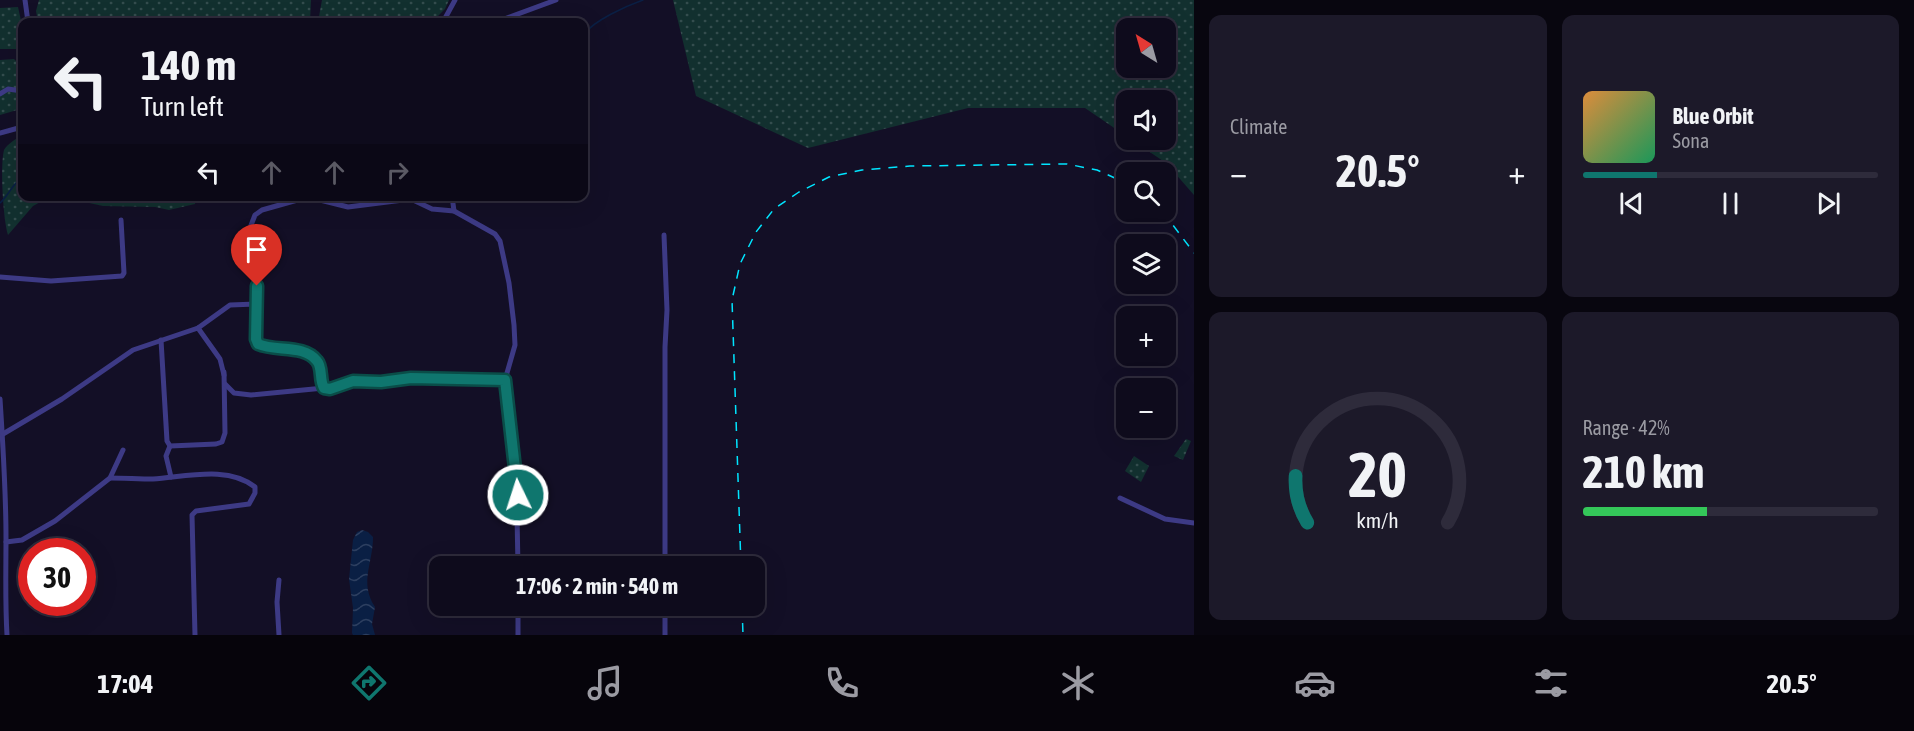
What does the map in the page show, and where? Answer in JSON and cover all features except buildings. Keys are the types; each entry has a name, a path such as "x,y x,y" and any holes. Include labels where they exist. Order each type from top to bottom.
{"street":[{"path":"25,0 27,18"},
{"path":"445,18 455,0"},
{"path":"507,18 556,0"},
{"path":"0,94 8,89 18,90"},
{"path":"0,133 18,128"},
{"path":"294,201 262,210 255,215 250,228 255,248 258,304 256,339 258,344 306,353 315,359 319,365 324,388"},
{"path":"324,201 348,207 395,201"},
{"path":"415,201 432,209 454,211 490,231 500,241 512,298 515,345 505,380 516,464 518,556"},
{"path":"453,201 454,211"},
{"path":"0,277 51,280 122,276 124,260 121,220"},
{"path":"664,235 667,310 664,347 665,556"},
{"path":"3,434 62,399 133,350 198,328 230,305 258,304"},
{"path":"198,328 220,359 225,384 242,395 330,389 353,381 381,382 411,378 505,380"},
{"path":"161,340 167,441 170,446"},
{"path":"170,446 222,442 225,433 224,372"},
{"path":"0,399 3,434 2,596 7,635"},
{"path":"170,446 166,456 171,477"},
{"path":"4,546 22,540 55,521 110,478 123,450"},
{"path":"110,478 209,474 236,477 255,487 255,493 249,504 196,511 192,515 195,635"},
{"path":"1120,498 1165,519 1194,523"},
{"path":"279,580 277,602 279,635"},
{"path":"518,616 518,635"},
{"path":"665,616 665,635"}],"green space":[{"path":"39,0 311,0 310,18 37,18 36,11"},
{"path":"322,0 449,0 445,9 436,18 319,18"},
{"path":"673,0 1194,0 1194,195 1176,174 1176,162 1165,162 1147,150 1176,150 1176,90 1116,90 1116,129 1085,108 968,108 808,148 696,96"},
{"path":"18,7 20,18 18,18 18,49 0,49 0,8"},
{"path":"14,59 18,63 18,109 0,115 0,60"},
{"path":"18,137 18,201 42,201 33,206 8,235 2,167 4,150"},
{"path":"80,201 195,201 195,204 169,210 155,207 103,206"},
{"path":"1186,439 1191,441 1183,460 1174,456"},
{"path":"1134,456 1149,466 1141,482 1125,471"}],"water":[{"path":"362,530 373,537 367,581 370,598 375,607 372,624 375,635 353,635 352,633 353,608 349,579 353,540 357,532"}],"waterway":[{"path":"588,30 603,19 643,0"},
{"path":"0,203 18,181"}],"railway":[{"path":"741,556 732,300 740,264 756,232 774,209 799,192 829,177 862,170 910,166 1067,164 1097,170 1116,179"},
{"path":"1171,222 1194,253"},
{"path":"742,616 743,635"}],"route":[{"path":"257,286 256,339 258,344 306,353 315,359 319,365 324,388 330,389 353,381 381,382 411,378 505,380 518,495"}]}
